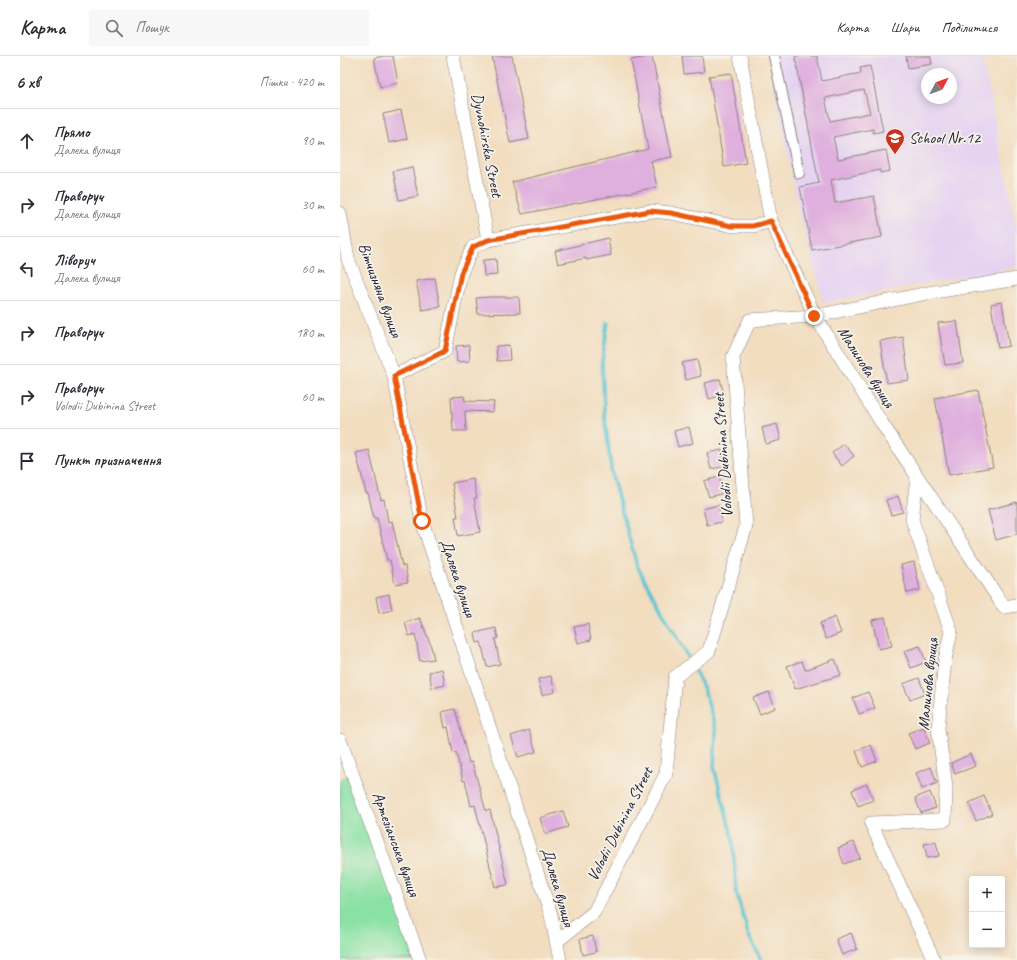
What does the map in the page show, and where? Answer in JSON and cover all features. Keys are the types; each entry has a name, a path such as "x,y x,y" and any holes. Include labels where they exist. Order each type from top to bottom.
{"street":[{"name":"Dyvnohirska Street","path":"453,56 488,240"},
{"path":"740,56 771,221 814,316 928,293 1017,279"},
{"path":"774,56 799,173"},
{"path":"394,376 445,351 461,273 473,247 488,240 650,211 671,213 732,226 753,226 771,221"},
{"name":"Вітчизняна вулиця","path":"340,213 348,259 394,376"},
{"name":"Малинова вулиця","path":"814,316 917,476 1004,607 1017,605"},
{"name":"Volodii Dubinina Street","path":"556,942 594,912 666,774 675,677 709,651 746,526 733,357 750,320 814,316"},
{"name":"Далека вулиця","path":"394,376 422,521 551,915 560,960"},
{"name":"Малинова вулиця","path":"917,476 912,520 951,631 945,660 938,728 946,787 945,820 871,823 934,960"},
{"name":"Артезіанська вулиця","path":"340,740 420,960"}],"shaded area":[{"name":"School Nr.12","path":"768,56 982,56 1017,230 1017,267 824,303 799,212"}],"green space":[{"path":"353,775 420,960 340,960 340,779"}],"building":[{"path":"393,56 398,83 380,87 374,58"},
{"path":"492,56 512,56 529,139 510,143"},
{"path":"652,56 672,157 651,161 657,187 522,214 512,182 648,149 631,60"},
{"path":"682,56 702,56 704,72 684,74"},
{"path":"795,56 817,56 822,81 861,73 860,68 870,66 883,131 873,133 873,129 833,137 838,159 886,150 890,171 880,173 880,170 831,180 835,203 874,196 882,237 812,250 800,187 819,183","holes":["864,90 870,113 830,121 825,98"]},
{"path":"906,56 930,56 932,64 908,68"},
{"path":"731,73 746,163 724,167 709,76"},
{"path":"401,110 407,139 389,143 383,114"},
{"path":"412,167 418,196 399,200 393,171"},
{"path":"608,238 611,255 586,260 586,258 558,264 555,251"},
{"path":"496,259 497,275 484,276 483,260"},
{"path":"435,278 440,307 422,310 416,281"},
{"path":"519,297 520,313 478,314 476,298"},
{"path":"1002,302 1009,346 998,348 991,304"},
{"path":"957,321 963,363 945,365 938,323"},
{"path":"903,337 909,380 887,383 880,341"},
{"path":"469,345 470,361 457,362 456,346"},
{"path":"509,345 510,360 497,361 496,346"},
{"path":"697,360 701,376 686,380 682,363"},
{"path":"720,379 724,395 709,399 705,383"},
{"path":"978,390 993,467 949,475 935,398"},
{"path":"464,396 465,401 494,402 493,412 465,411 466,431 453,431 451,397"},
{"path":"777,424 781,440 766,444 762,428"},
{"path":"689,427 693,443 678,447 674,431"},
{"path":"844,444 854,456 842,466 832,453"},
{"path":"369,450 381,500 384,499 388,522 392,521 402,566 405,566 408,582 395,584 390,560 387,560 377,518 374,518 368,493 366,493 356,453"},
{"path":"722,450 726,466 711,469 707,453"},
{"path":"719,477 724,493 709,497 704,481"},
{"path":"473,479 477,498 474,498 480,532 458,536 455,517 458,517 452,483"},
{"path":"898,496 903,512 891,515 886,500"},
{"path":"1017,502 1017,534 996,540 988,510"},
{"path":"718,505 722,522 707,525 703,509"},
{"path":"914,562 920,590 907,593 901,565"},
{"path":"389,594 392,610 379,613 376,597"},
{"path":"835,617 841,633 826,639 820,623"},
{"path":"885,617 892,646 879,649 872,620"},
{"path":"420,618 430,643 434,659 420,661 415,634 409,636 405,623"},
{"path":"588,624 591,640 578,643 574,627"},
{"path":"496,628 498,638 495,639 500,664 487,667 481,642 477,643 475,633"},
{"path":"920,646 926,662 911,668 904,651"},
{"path":"835,659 841,675 795,689 787,666 802,661 805,670"},
{"path":"442,669 445,685 432,688 429,672"},
{"path":"551,676 555,692 542,695 538,679"},
{"path":"919,678 925,694 910,700 903,684"},
{"path":"769,692 775,708 760,714 753,698"},
{"path":"868,692 875,708 859,714 853,698"},
{"path":"455,709 469,763 472,762 486,811 490,810 508,885 495,887 475,805 471,806 456,752 453,753 448,727 445,728 442,712"},
{"path":"924,727 930,743 915,749 908,733"},
{"path":"529,730 536,752 518,757 511,736"},
{"path":"871,745 877,761 862,767 856,751"},
{"path":"971,754 976,766 955,774 951,763"},
{"path":"931,767 937,783 922,789 916,773"},
{"path":"867,784 873,800 858,806 852,790"},
{"path":"930,792 936,808 921,813 915,798"},
{"path":"984,796 992,814 976,821 969,803"},
{"path":"563,811 568,827 545,834 540,818"},
{"path":"854,842 860,858 844,864 838,848"},
{"path":"936,842 939,856 927,858 924,844"},
{"path":"851,933 857,949 842,955 836,939"},
{"path":"593,936 596,952 583,955 580,939"}],"waterway":[{"path":"608,323 602,361 604,410 612,476 637,566 690,661"},
{"path":"693,667 704,689 716,730 714,767 733,840 736,892 749,936 761,960"}],"place":[{"name":"School Nr.12","path":"895,155"}],"route":[{"path":"422,521 394,376 445,351 461,273 473,247 488,240 650,211 671,213 732,226 753,226 771,221 814,316"}]}
